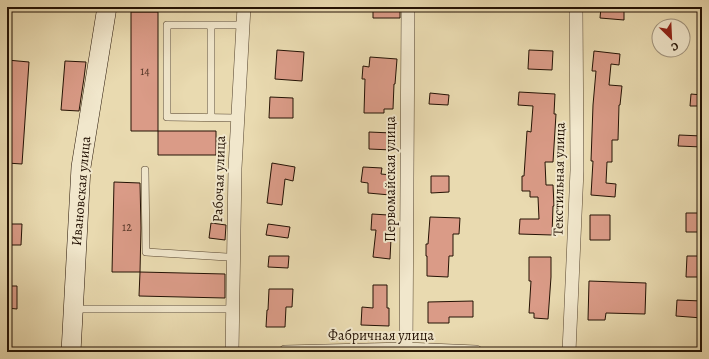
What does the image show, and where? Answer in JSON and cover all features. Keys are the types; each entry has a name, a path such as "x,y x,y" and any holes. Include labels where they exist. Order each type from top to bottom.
{"street":[{"name":"Ивановская улица","path":"71,352 81,167 107,7"},
{"name":"Рабочая улица","path":"232,352 235,168 244,7"},
{"name":"Первомайская улица","path":"406,350 408,7"},
{"name":"Текстильная улица","path":"569,352 577,170 576,7"},
{"name":"Фабричная улица","path":"285,352 406,350 476,352"}],"lane":[{"path":"238,118 166,117 167,25 243,25"},
{"path":"211,25 211,117"},
{"path":"145,170 146,252 227,257"},
{"path":"73,309 232,309"}],"building":[{"path":"373,7 400,7 400,18 373,18"},
{"path":"601,7 624,7 624,20 600,18"},
{"path":"131,12 158,12 158,131 131,131"},
{"path":"277,50 304,52 302,81 275,79"},
{"path":"529,50 553,51 552,70 528,69"},
{"path":"594,51 620,54 619,65 611,64 609,85 622,86 619,105 618,140 612,140 612,162 607,162 606,183 616,184 615,197 591,195 593,161 591,161 593,105 596,71 592,71"},
{"path":"370,57 397,59 393,109 384,109 384,113 364,113 365,79 362,79 363,66 369,67"},
{"path":"7,60 29,62 22,164 7,163"},
{"path":"65,61 86,62 79,111 61,110"},
{"path":"519,92 555,94 554,114 556,114 553,162 545,162 546,185 553,185 554,206 552,235 519,234 520,219 539,219 538,197 530,197 530,191 522,191 522,176 524,176 527,131 531,132 533,106 518,105"},
{"path":"430,93 449,95 448,105 429,104"},
{"path":"691,94 702,95 702,106 690,106"},
{"path":"270,97 293,98 293,118 269,118"},
{"path":"158,131 216,131 216,155 158,155"},
{"path":"369,132 392,133 392,150 369,149"},
{"path":"679,135 702,136 702,147 678,146"},
{"path":"272,163 295,167 293,181 285,179 282,205 267,203"},
{"path":"363,167 382,168 381,174 392,175 390,195 368,193 368,183 361,182"},
{"path":"431,176 449,176 449,192 431,193"},
{"path":"114,182 140,183 140,272 112,272"},
{"path":"686,213 702,213 702,232 686,232"},
{"path":"372,214 388,215 388,218 392,218 390,259 373,257 376,230 371,230"},
{"path":"590,215 610,215 610,240 590,240"},
{"path":"430,217 460,218 459,234 453,234 453,256 449,256 448,277 427,276 426,244 428,244"},
{"path":"211,223 226,225 225,240 209,238"},
{"path":"7,224 22,224 21,245 7,245"},
{"path":"268,224 290,227 288,238 266,235"},
{"path":"269,256 289,256 288,268 268,267"},
{"path":"687,256 702,256 702,277 686,277"},
{"path":"529,257 551,257 548,319 534,318 534,313 529,313 531,281 529,281"},
{"path":"140,272 225,274 225,298 139,296"},
{"path":"589,281 646,283 645,314 606,313 605,320 588,320"},
{"path":"373,285 387,285 389,326 361,325 362,307 373,308"},
{"path":"7,286 17,286 17,309 7,308"},
{"path":"269,289 293,289 292,307 286,307 285,327 266,327"},
{"path":"677,300 702,301 702,318 676,316"},
{"path":"473,301 473,317 449,317 449,323 428,323 428,302"}]}
